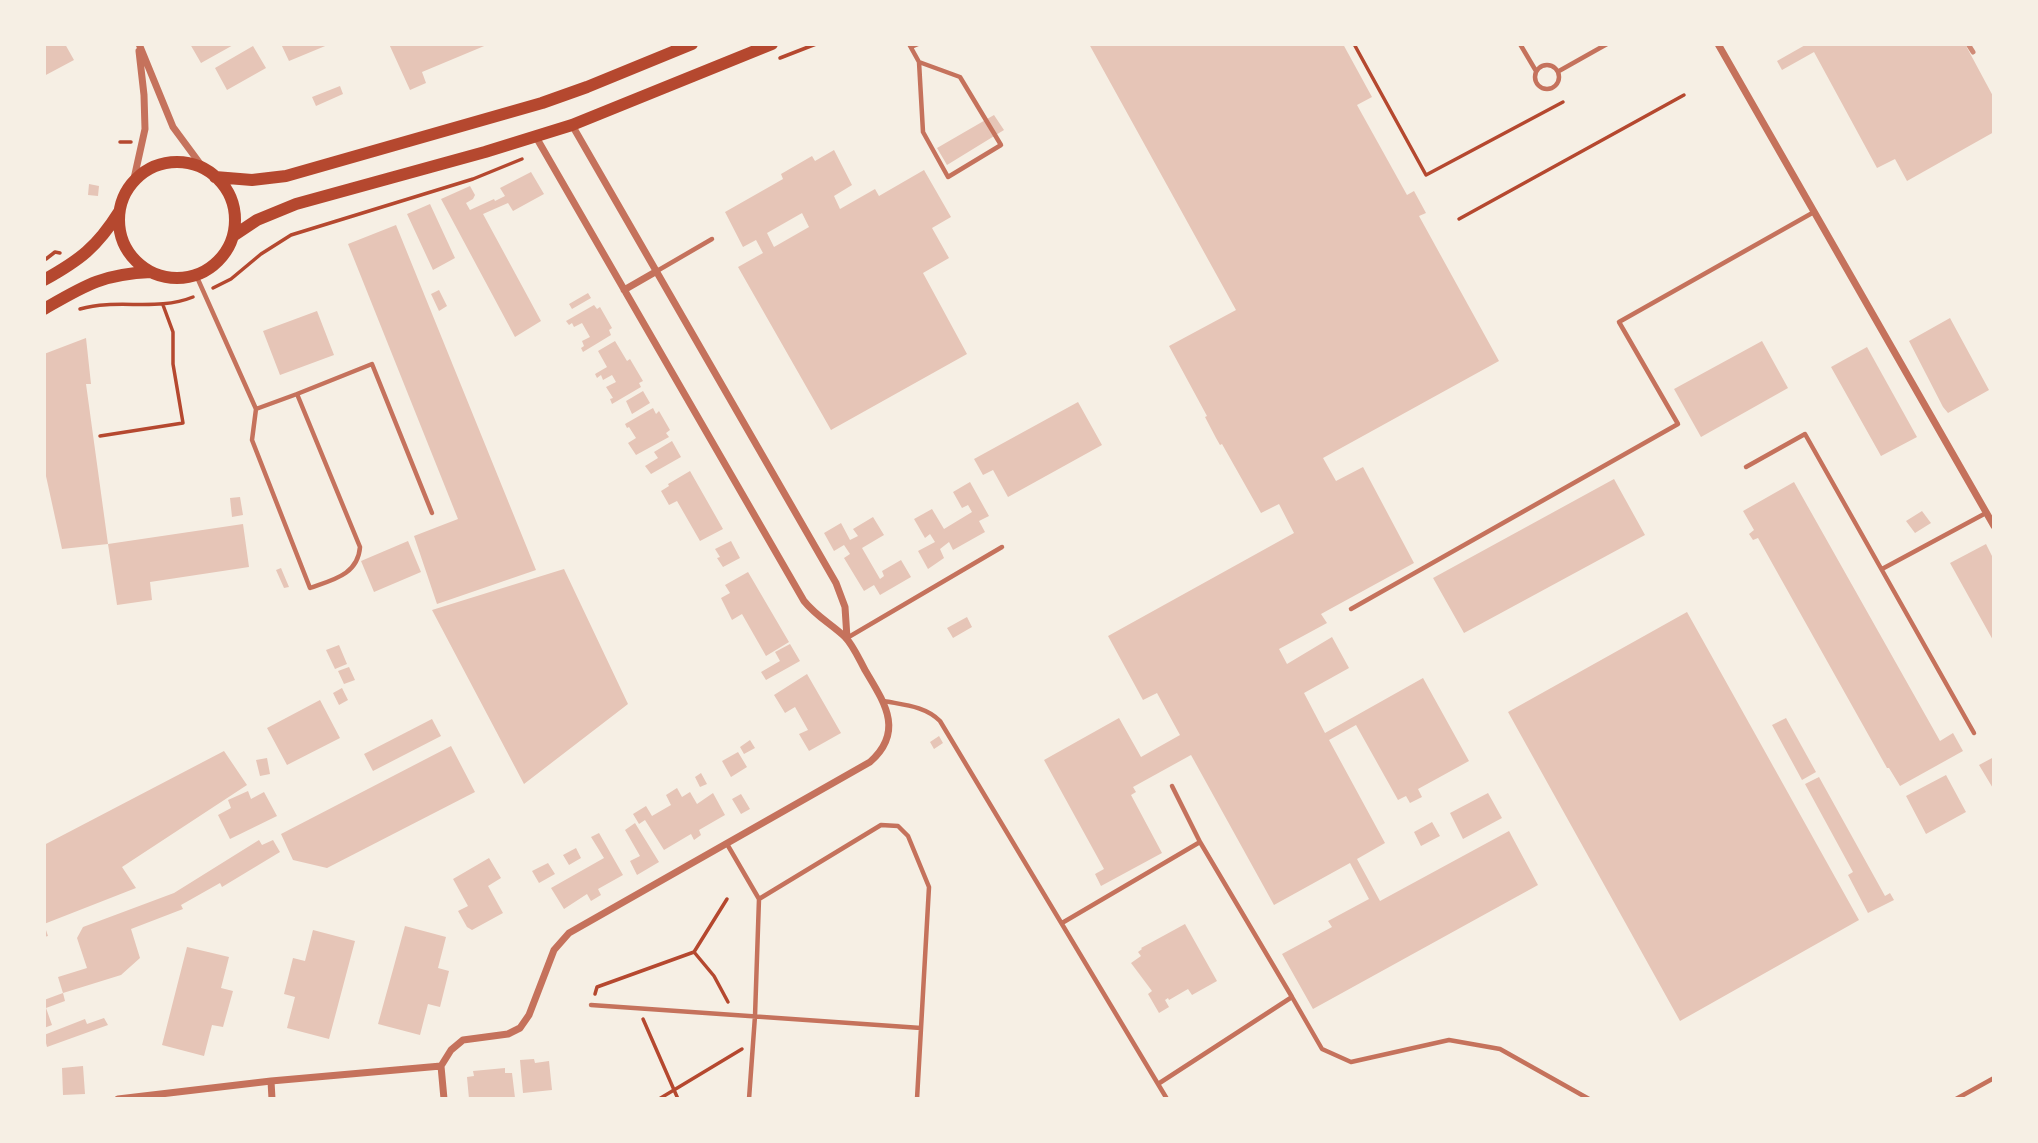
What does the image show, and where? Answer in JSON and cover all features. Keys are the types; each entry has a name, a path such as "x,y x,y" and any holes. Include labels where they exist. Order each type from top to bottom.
{"main road":[{"path":"210,173 224,187 233,204 233,236 228,248 217,262 196,275 177,278 163,277 151,272 135,260 124,244 119,225 123,199 133,183 148,170 166,163 186,163 210,173 252,180 286,176 495,118 587,87 692,44"},
{"path":"233,236 268,215 304,202 572,125 772,44"},
{"path":"44,280 94,247 120,212"},
{"path":"44,309 98,280 120,274 151,272"}],"street":[{"path":"139,44 173,127 210,173"},
{"path":"133,183 145,129 139,44"},
{"path":"1718,44 1994,526"},
{"path":"572,125 836,583 845,607 847,638"},
{"path":"444,1099 441,1066 451,1050 463,1040 508,1034 520,1028 529,1014 554,950 569,933 870,762 881,750 888,731 889,717 884,701 847,638 804,601 536,137"},
{"path":"624,290 657,271"},
{"path":"118,1099 441,1066"},
{"path":"271,1082 272,1099"}],"lane":[{"path":"918,44 910,46 919,62 923,132 948,177 1000,145 960,77 919,62"},
{"path":"1520,44 1536,71 1536,84 1540,88 1550,89 1559,80 1558,71 1551,65 1547,64 1536,71"},
{"path":"1558,71 1607,44"},
{"path":"1350,609 1678,424 1619,322 1814,211"},
{"path":"657,271 712,240"},
{"path":"196,275 256,409 252,440 310,588 350,570 358,560 360,547 297,394"},
{"path":"256,409 372,364 432,513"},
{"path":"1746,467 1805,434 1974,733"},
{"path":"1881,569 1987,513"},
{"path":"847,638 1002,547"},
{"path":"884,701 918,708 934,715 940,721 1167,1099"},
{"path":"1172,786 1200,842 1322,1049 1351,1062 1449,1040 1500,1049 1589,1099"},
{"path":"759,899 881,825 898,826 908,836 929,887 917,1099"},
{"path":"1062,923 1200,842"},
{"path":"727,844 759,899 750,1099"},
{"path":"1158,1084 1292,997"},
{"path":"591,1005 921,1028"},
{"path":"1956,1099 1994,1078"}],"path":[{"path":"779,59 817,44"},
{"path":"1354,44 1426,175 1563,102"},
{"path":"1459,219 1684,95"},
{"path":"80,309 106,303 163,305 187,300 231,279 291,234 473,178 544,150"},
{"path":"100,436 183,424 173,364 173,332 163,305"},
{"path":"591,1005 597,987 694,952 727,899"},
{"path":"694,952 714,976 734,1014"},
{"path":"638,1008 678,1099"},
{"path":"659,1099 753,1042"}],"building":[{"path":"44,44 65,44 74,60 44,76"},
{"path":"190,44 235,44 201,63"},
{"path":"281,44 330,44 289,61"},
{"path":"389,44 489,44 422,72 426,83 410,90"},
{"path":"1089,44 1343,44 1372,97 1357,105 1407,195 1414,191 1426,213 1419,216 1499,361 1323,458 1336,481 1363,467 1414,563 1321,614 1327,623 1279,649 1287,664 1332,637 1349,668 1304,693 1325,733 1423,678 1469,761 1418,789 1422,797 1410,803 1406,796 1398,800 1356,725 1329,740 1385,843 1357,859 1380,901 1509,831 1538,885 1313,1009 1282,954 1332,927 1328,921 1369,899 1350,863 1274,905 1191,755 1133,787 1136,792 1131,795 1162,853 1101,886 1095,874 1104,869 1044,760 1119,718 1141,757 1180,735 1157,693 1143,700 1108,636 1294,533 1279,504 1261,513 1216,438 1169,346 1236,310"},
{"path":"1807,44 1965,44 1994,98 1994,132 1907,181 1895,159 1877,168 1814,52 1782,70 1777,61"},
{"path":"253,46 266,68 227,90 215,68"},
{"path":"340,86 343,94 316,106 312,97"},
{"path":"994,115 1004,130 947,165 937,148"},
{"path":"834,150 852,185 834,196 840,209 875,189 879,196 924,170 951,217 932,228 949,258 923,273 967,354 831,430 738,267 763,253 756,240 743,247 725,212 783,179 781,174 812,156 815,161","holes":["802,213 809,227 774,247 767,233"]},
{"path":"531,172 544,194 513,211 508,203 483,214 541,321 515,337 441,199 470,186 475,195 466,203 470,210 505,196 500,188"},
{"path":"89,184 99,186 98,196 88,195"},
{"path":"430,204 455,258 433,270 407,214"},
{"path":"396,225 536,570 437,604 414,536 458,519 348,244"},
{"path":"439,290 447,306 439,311 431,294"},
{"path":"588,293 591,298 572,309 569,304"},
{"path":"594,305 597,309 600,307 612,328 609,330 611,335 583,352 582,341 590,337 582,323 574,327 566,321"},
{"path":"317,311 334,355 280,375 263,331"},
{"path":"1950,318 1989,390 1948,413 1909,341"},
{"path":"86,338 91,384 86,384 108,544 62,549 44,467 44,354"},
{"path":"615,341 643,381 639,383 641,387 612,404 610,399 613,398 606,387 616,382 612,375 603,380 601,375 597,378 595,374 607,367 598,351"},
{"path":"1762,341 1788,388 1701,437 1674,389"},
{"path":"1867,347 1917,437 1881,456 1831,367"},
{"path":"643,391 650,403 632,414 626,401"},
{"path":"1078,402 1102,445 1008,497 993,470 983,475 974,459"},
{"path":"653,408 656,414 659,411 670,430 666,433 669,437 636,455 628,443 636,438 625,424"},
{"path":"672,441 681,457 651,474 645,466 658,458 654,452"},
{"path":"690,471 723,529 700,541 677,501 669,505 661,491"},
{"path":"1614,479 1645,535 1464,633 1433,578"},
{"path":"970,482 989,516 979,521 985,532 953,550 949,542 940,549 944,558 928,569 918,551 935,542 930,534 925,538 914,519 932,509 944,529 972,512 968,505 962,508 953,492"},
{"path":"1794,482 1940,741 1953,733 1963,751 1900,786 1887,768 1758,538 1753,540 1749,534 1754,530 1743,511"},
{"path":"240,497 243,515 232,517 230,498"},
{"path":"1922,511 1931,523 1915,533 1906,521"},
{"path":"873,517 884,535 862,548 880,579 884,576 882,571 901,560 911,577 880,595 874,585 864,591 844,558 850,554 844,545 834,551 824,533 841,523 850,540 858,536 853,529"},
{"path":"243,524 249,567 150,582 152,600 117,605 108,544"},
{"path":"408,541 421,572 374,592 361,561"},
{"path":"731,541 740,558 723,567 715,549"},
{"path":"1986,544 1994,560 1994,642 1950,563"},
{"path":"281,568 289,587 284,588 276,570"},
{"path":"564,569 628,704 524,784 432,610"},
{"path":"748,572 789,642 766,656 742,614 732,620 721,598 730,593 725,585"},
{"path":"1687,612 1859,920 1680,1021 1508,712"},
{"path":"967,617 972,627 953,638 947,628"},
{"path":"790,644 800,661 766,680 761,672 780,661 775,652"},
{"path":"339,645 347,664 335,669 326,650"},
{"path":"349,667 355,680 344,684 338,671"},
{"path":"807,674 841,733 809,751 799,734 808,730 795,707 785,713 774,695"},
{"path":"342,688 348,700 339,705 333,693"},
{"path":"320,700 340,738 287,765 267,728"},
{"path":"1786,718 1816,772 1802,780 1772,725"},
{"path":"432,719 441,736 373,771 364,754"},
{"path":"939,736 943,743 934,749 930,742"},
{"path":"750,740 755,748 744,754 740,747"},
{"path":"451,746 475,792 327,868 293,860 281,834"},
{"path":"224,751 247,785 122,867 136,888 44,924 44,845"},
{"path":"738,752 747,767 731,777 722,761"},
{"path":"1994,757 1994,790 1979,765"},
{"path":"267,758 270,774 260,776 256,760"},
{"path":"701,773 707,784 700,787 695,777"},
{"path":"1946,775 1966,812 1926,834 1906,796"},
{"path":"1819,777 1885,896 1890,893 1894,900 1868,913 1848,875 1853,872 1805,784"},
{"path":"677,788 682,797 690,792 697,804 713,793 725,815 699,830 701,835 694,840 691,834 664,850 645,820 639,824 633,814 646,806 652,816 671,805 666,795"},
{"path":"248,791 251,799 264,792 277,816 230,839 218,815 231,808 228,800"},
{"path":"1488,793 1502,818 1463,839 1450,813"},
{"path":"741,794 750,809 741,814 732,799"},
{"path":"1432,822 1440,836 1421,846 1414,832"},
{"path":"635,823 659,862 637,875 630,861 640,856 625,830"},
{"path":"599,833 623,875 598,889 601,895 591,901 587,894 564,909 551,888 604,858 591,837"},
{"path":"259,840 262,845 273,840 280,852 222,887 220,883 181,905 183,909 131,929 140,958 121,975 63,993 58,977 87,968 77,938 83,927 174,893"},
{"path":"576,848 581,858 569,865 563,855"},
{"path":"489,858 501,878 488,886 503,913 472,930 467,927 458,911 468,906 453,879"},
{"path":"548,863 555,874 539,883 532,871"},
{"path":"1185,924 1217,981 1192,995 1188,989 1169,1000 1168,998 1165,1000 1169,1007 1159,1013 1148,994 1152,991 1131,963 1141,956 1138,952 1141,948"},
{"path":"405,926 446,937 438,968 449,971 440,1007 428,1004 420,1035 378,1024"},
{"path":"313,930 355,941 329,1039 287,1028 295,997 284,994 293,958 305,961"},
{"path":"187,947 229,957 221,988 233,991 223,1027 212,1025 204,1056 162,1045"},
{"path":"63,993 65,1001 46,1008 52,1025 44,1028 44,1000"},
{"path":"104,1018 108,1025 47,1047 44,1035 85,1019 87,1024"},
{"path":"534,1059 535,1063 549,1061 552,1090 523,1093 520,1060"},
{"path":"83,1066 85,1094 63,1095 62,1068"},
{"path":"505,1068 505,1073 512,1073 515,1098 469,1099 467,1077 474,1076 473,1071"}],"railway":[{"path":"1968,44 1973,52"}]}
